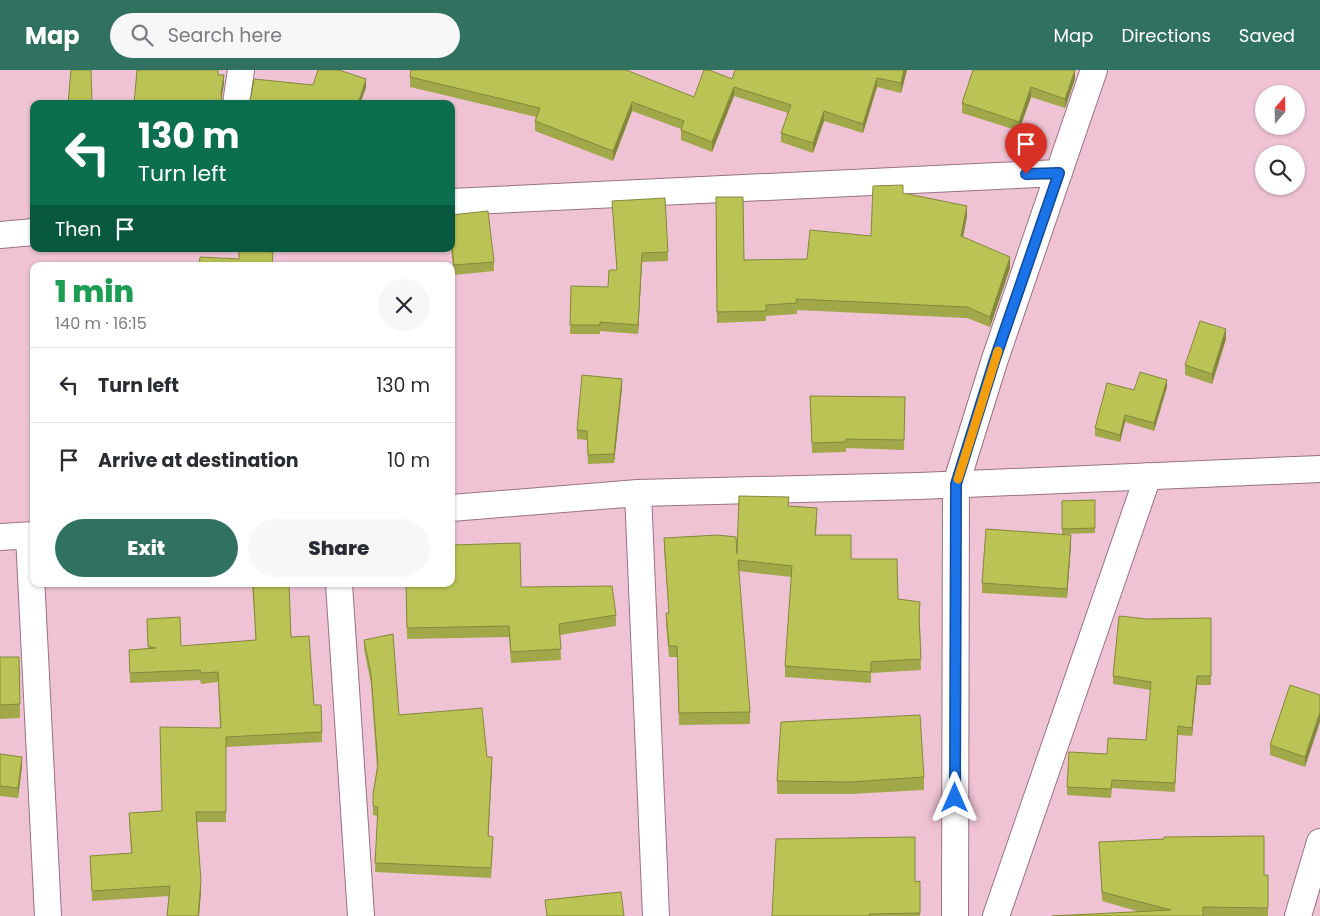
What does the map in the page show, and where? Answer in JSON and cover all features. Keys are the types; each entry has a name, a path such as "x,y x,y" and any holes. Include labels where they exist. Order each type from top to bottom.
{"street":[{"path":"237,100 241,70"},
{"path":"955,916 956,484 995,359 1094,70"},
{"path":"455,202 1059,173"},
{"path":"0,235 30,232"},
{"path":"455,508 638,493 919,486 1320,469"},
{"path":"996,916 1148,476"},
{"path":"638,493 656,916"},
{"path":"0,537 30,535"},
{"path":"33,587 48,916"},
{"path":"339,587 361,916"},
{"path":"1298,916 1320,842"}],"building":[{"path":"71,70 91,70 92,100 68,100"},
{"path":"137,70 218,70 218,75 224,75 221,93 222,100 134,100"},
{"path":"318,70 339,70 366,79 359,100 250,100 254,79 313,85"},
{"path":"411,70 626,70 694,97 704,70 709,70 732,79 735,70 904,70 901,83 877,78 863,124 824,111 813,143 781,133 791,105 734,87 712,142 681,130 684,121 632,102 613,151 535,121 540,108 410,77"},
{"path":"973,70 1075,70 1065,99 1031,87 1019,122 962,103"},
{"path":"903,185 903,193 967,206 961,236 1010,257 990,317 967,307 796,299 797,303 766,305 766,311 717,312 716,197 743,197 744,260 807,259 810,230 871,236 873,186"},
{"path":"665,198 668,252 642,253 638,325 600,322 600,325 570,325 571,286 608,287 609,270 617,270 612,201"},
{"path":"488,211 494,262 455,265 452,252 455,252 455,215"},
{"path":"239,252 273,252 272,262 199,262 200,257 239,259"},
{"path":"1200,321 1226,329 1212,374 1185,365"},
{"path":"1140,372 1167,380 1154,423 1125,415 1120,435 1095,428 1107,383 1134,390"},
{"path":"582,375 622,379 614,454 588,455 587,431 577,430"},
{"path":"810,396 905,397 904,440 846,439 846,442 812,443"},
{"path":"739,496 789,497 788,506 817,508 815,535 851,535 851,559 897,559 898,599 920,602 921,659 871,662 871,672 785,666 792,566 738,560 750,712 679,713 677,646 669,646 666,613 669,613 664,538 718,535 736,537 737,554"},
{"path":"1095,500 1095,528 1062,529 1062,501"},
{"path":"986,529 1071,535 1067,589 982,583"},
{"path":"520,543 521,587 612,586 616,615 559,624 561,649 511,652 509,626 407,628 406,587 455,587 455,545"},
{"path":"253,587 289,587 291,637 309,636 314,705 321,705 322,732 226,737 226,812 196,812 201,881 198,916 167,916 170,886 92,891 90,856 132,853 129,813 162,811 160,727 221,728 218,672 201,673 200,670 130,673 129,650 156,648 148,646 147,619 180,617 181,646 256,640"},
{"path":"1119,616 1147,619 1211,618 1211,676 1197,676 1192,728 1178,726 1175,783 1112,780 1111,789 1067,787 1069,752 1107,754 1108,738 1146,740 1151,682 1113,676"},
{"path":"393,634 399,715 482,708 487,757 492,757 488,836 493,837 491,868 375,863 378,807 373,806 373,794 378,765 371,674 364,640"},
{"path":"0,657 19,657 20,704 0,705"},
{"path":"1290,685 1320,695 1320,712 1305,757 1270,745"},
{"path":"920,715 924,777 850,782 777,781 781,722"},
{"path":"0,754 22,757 18,788 0,786"},
{"path":"1264,836 1264,875 1268,875 1268,908 1203,907 1203,916 1052,916 1171,910 1102,892 1099,842 1164,839 1164,837"},
{"path":"915,837 915,882 920,881 920,913 869,914 869,916 772,916 776,839"},
{"path":"621,892 624,916 547,916 545,900"}],"slow traffic":[{"path":"958,479 998,351"}],"route":[{"path":"955,798 956,484 995,359 1059,173 1026,174"}]}
